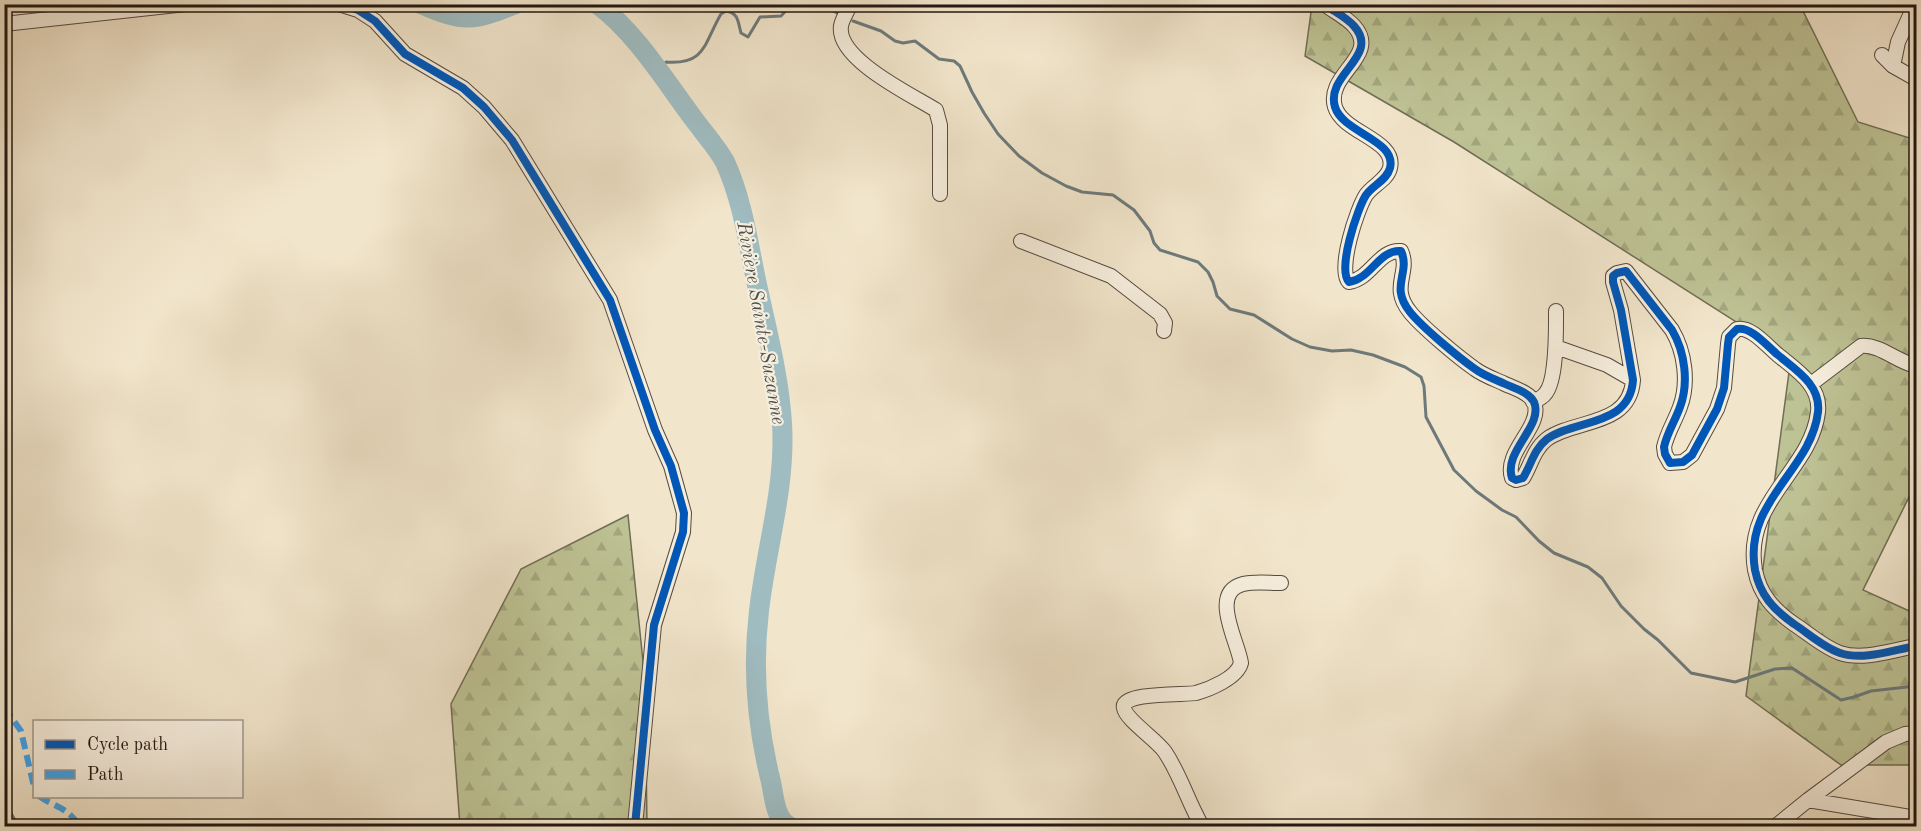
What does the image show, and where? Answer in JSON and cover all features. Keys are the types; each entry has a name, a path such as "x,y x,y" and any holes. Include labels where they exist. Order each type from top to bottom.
{"street":[{"path":"4,24 186,4"},
{"path":"339,4 358,10 375,21 405,54 463,87 484,107 512,140 610,300 655,430 672,466 684,513 683,532 654,625 635,826"},
{"path":"850,4 841,26 842,38 850,52 873,71 936,110 940,125 939,194"},
{"path":"1061,4 1066,4"},
{"path":"1324,4 1353,25 1362,42 1362,50 1336,85 1335,108 1343,121 1376,141 1386,150 1391,159 1389,171 1370,190 1361,205 1346,255 1344,274 1347,280 1362,278 1387,254 1401,251 1404,268 1400,280 1401,296 1416,319 1476,369 1530,396 1535,408 1534,417 1510,462 1511,474 1516,480 1523,478 1533,456 1545,441 1554,435 1602,418 1623,406 1632,390 1633,380 1621,310 1613,282 1613,276 1624,271 1634,279 1672,330 1682,355 1686,383 1680,407 1666,440 1665,454 1670,463 1683,462 1692,455 1717,410 1724,388 1728,344 1730,337 1737,329 1746,329 1811,384 1817,398 1818,411 1815,424 1805,446 1766,506 1757,527 1754,550 1759,586 1775,610 1829,649 1849,656 1917,646"},
{"path":"1893,66 1898,42 1912,11"},
{"path":"1882,55 1893,66 1917,79"},
{"path":"1020,241 1111,276 1160,314 1165,323 1164,331"},
{"path":"1533,402 1545,395 1550,387 1556,347 1556,311"},
{"path":"1811,384 1861,346 1878,349 1901,362 1917,366"},
{"path":"1556,347 1607,365 1633,380"},
{"path":"1202,826 1194,814 1175,768 1160,745 1128,716 1124,703 1138,697 1196,693 1235,673 1241,663 1226,612 1228,598 1232,591 1241,584 1281,583"},
{"path":"1776,826 1892,739 1905,734 1917,733"},
{"path":"1808,800 1886,820 1917,818"}],"green space":[{"path":"1312,5 1800,5 1858,122 1916,140 1916,483 1863,590 1916,614 1916,765 1841,765 1746,696 1791,357 1454,142 1305,56"},
{"path":"628,515 645,681 647,826 460,826 451,704 521,569"}],"waterway":[{"name":"Rivière Sainte-Suzanne","path":"421,4 448,14 469,18 489,14 516,4"},
{"name":"Rivière Sainte-Suzanne","path":"597,4 637,42 718,151 731,176 744,220 775,369 782,423 781,471 759,611 756,676 762,740 774,800 778,813 784,823 789,826"},
{"path":"657,70 666,62 679,62 696,56 707,43 721,14 726,11 736,16 741,33 748,37 760,17 781,16 792,4"},
{"path":"820,4 841,15"},
{"path":"853,21 881,31 895,41 903,43 915,41 939,59 954,61 960,66 972,92 998,134 1019,156 1042,173 1066,186 1082,192 1113,195 1134,210 1150,231 1154,243 1160,250 1198,262 1208,272 1217,296 1230,309 1254,315 1292,339 1310,347 1332,351 1351,350 1373,355 1405,367 1421,377 1424,386 1426,417 1454,470 1476,491 1516,517 1554,553 1588,567 1602,578 1621,606 1691,673 1735,682 1775,669 1792,668 1841,700 1871,691 1916,686"},
{"path":"4,801 20,826"}],"marked path":[{"path":"4,707 21,731 33,783"},
{"path":"43,798 66,811 79,826"}],"cycle path":[{"path":"339,4 358,10 375,21 405,54 463,88 484,107 512,140 610,300 655,430 671,466 684,513 683,532 654,625 635,826"},
{"path":"1324,4 1351,23 1361,37 1361,47 1357,56 1334,95 1335,107 1348,124 1378,143 1390,158 1388,172 1366,195 1358,213 1347,253 1346,275 1349,282 1357,280 1387,255 1401,251 1404,266 1401,295 1410,312 1441,342 1475,369 1532,399 1536,411 1534,420 1513,458 1512,478 1516,480 1523,478 1536,452 1547,439 1612,414 1630,395 1633,380 1621,310 1613,282 1613,276 1626,271 1672,330 1683,358 1685,378 1683,398 1664,447 1670,463 1683,462 1692,455 1717,409 1724,388 1729,337 1737,329 1748,331 1759,338 1806,379 1816,394 1818,412 1813,433 1804,452 1768,505 1759,524 1754,546 1755,570 1760,587 1768,601 1794,624 1822,644 1840,653 1858,656 1916,646"}]}
